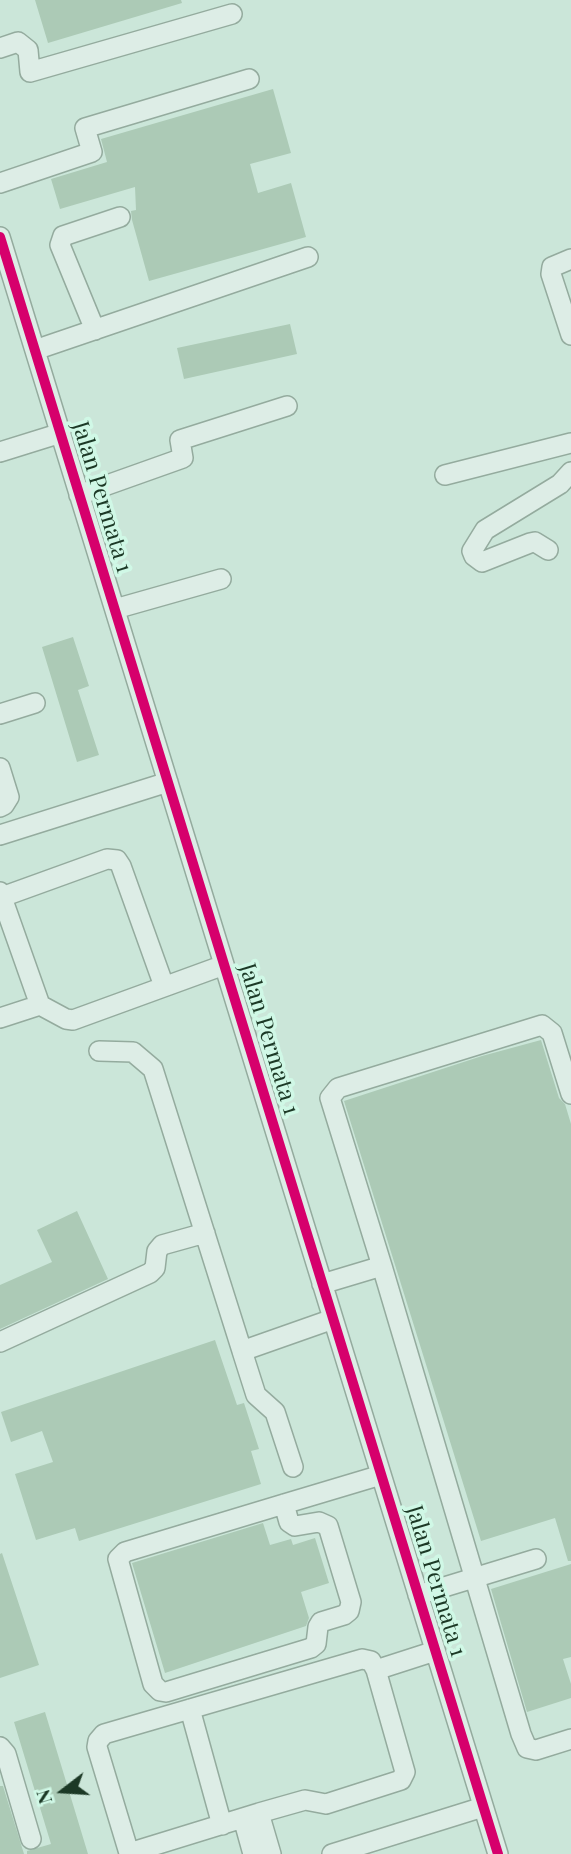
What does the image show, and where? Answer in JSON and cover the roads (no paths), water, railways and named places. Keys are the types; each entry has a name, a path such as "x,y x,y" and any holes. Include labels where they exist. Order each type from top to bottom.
{"street":[{"path":"0,48 18,42 28,50 30,72 232,14"},
{"path":"0,183 92,152 85,128 249,79"},
{"path":"95,330 60,245 63,236 120,216"},
{"name":"Jalan Permata 1","path":"0,236 498,1854"},
{"path":"35,351 308,257"},
{"path":"571,259 552,267 551,274 571,335"},
{"path":"79,495 183,458 180,440 287,406"},
{"path":"0,452 61,433"},
{"path":"445,475 571,443"},
{"path":"548,550 535,542 482,562 472,551 485,530 560,484 571,472"},
{"path":"114,609 221,579"},
{"path":"0,714 35,703"},
{"path":"0,768 9,797 0,807"},
{"path":"0,835 168,782"},
{"path":"164,986 117,860 107,859 1,895 40,1004 65,1019 73,1020 224,965"},
{"path":"0,1018 40,1004"},
{"path":"571,1094 552,1033 542,1026 338,1088 330,1098 527,1748 536,1750 571,1739"},
{"path":"99,1051 133,1052 153,1069 256,1395 275,1412 293,1467"},
{"path":"0,1342 150,1273 155,1268 157,1251 162,1245 205,1233"},
{"path":"322,1284 382,1266"},
{"path":"242,1351 333,1319"},
{"path":"284,1504 289,1522 295,1527 319,1522 328,1526 351,1602 349,1611 321,1622 316,1644 311,1648 166,1692 160,1691 153,1684 118,1565 118,1559 125,1552 284,1504 381,1475"},
{"path":"418,1595 536,1559"},
{"path":"376,1670 435,1651"},
{"path":"362,1659 371,1661 376,1670 405,1772 401,1780 326,1804 305,1800 129,1854 97,1741 104,1734 190,1709 362,1659"},
{"path":"190,1709 222,1825"},
{"path":"0,1747 6,1754 32,1839"},
{"path":"332,1854 484,1807"},
{"path":"251,1815 253,1854"},
{"path":"251,1815 271,1854"}]}
